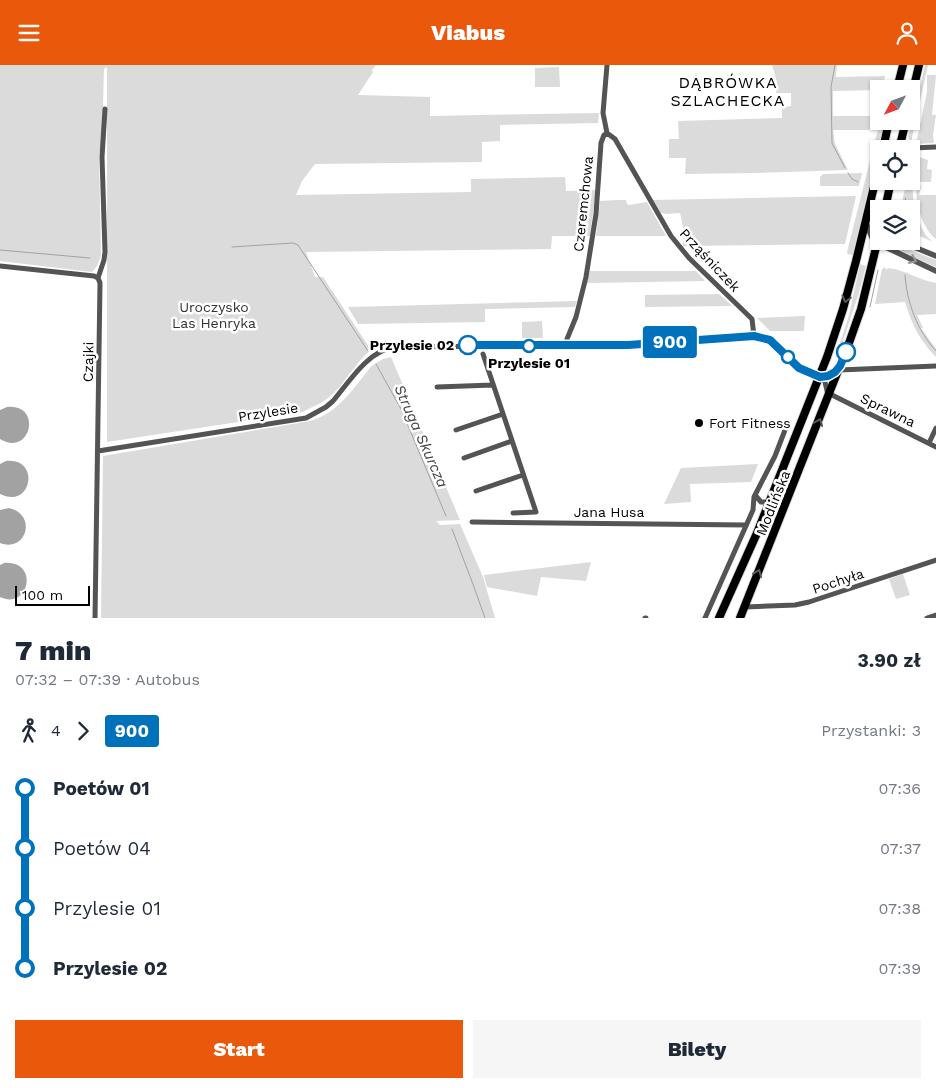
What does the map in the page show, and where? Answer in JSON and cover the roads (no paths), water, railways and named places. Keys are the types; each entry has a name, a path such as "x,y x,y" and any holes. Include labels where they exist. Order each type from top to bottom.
{"main road":[{"path":"899,80 903,65"},
{"path":"916,80 920,65"},
{"name":"Modlińska","path":"719,618 820,377 843,309 874,190"},
{"name":"Modlińska","path":"740,618 840,368 861,309 875,250"}],"street":[{"name":"Czeremchowa","path":"567,345 586,277 596,214 601,143 607,133 603,113 606,65"},
{"name":"Czajki","path":"95,618 100,283 98,278 105,252 102,157 104,109"},
{"name":"Prząśniczek","path":"607,133 615,139 678,246 752,319 754,336"},
{"path":"920,148 936,147"},
{"path":"866,223 870,229"},
{"path":"858,252 870,244"},
{"path":"920,249 936,256"},
{"path":"873,258 881,251 890,250 936,271"},
{"path":"0,266 98,278"},
{"path":"754,336 770,340 799,368 820,377 825,383 829,396"},
{"name":"Przylesie","path":"98,451 306,418 326,407 370,358 385,348 464,345 628,345 754,336"},
{"path":"483,354 536,513 512,513"},
{"path":"820,377 828,376 840,368 936,366"},
{"path":"437,387 493,385"},
{"name":"Sprawna","path":"829,396 936,447"},
{"path":"456,430 503,414"},
{"path":"929,443 936,428"},
{"name":"Modlińska","path":"705,618 753,510 755,495 775,456 785,430"},
{"path":"464,458 512,441"},
{"path":"476,491 523,475"},
{"name":"Modlińska","path":"755,495 757,499 767,502"},
{"name":"Modlińska","path":"753,510 767,502"},
{"name":"Jana Husa","path":"472,522 746,525"},
{"name":"Pochyła","path":"745,607 795,605 809,602 936,560"},
{"path":"927,618 936,615"}],"waterway":[{"path":"835,65 831,87 832,143 845,168"},
{"path":"848,173 852,179 858,182"},
{"name":"Struga Skurcza","path":"232,247 293,243 298,245 368,351"},
{"name":"Struga Skurcza","path":"0,250 90,258"},
{"path":"870,307 878,270"},
{"path":"905,275 908,296 914,316 923,334 936,351"},
{"name":"Struga Skurcza","path":"376,364 401,409 446,516"},
{"name":"Struga Skurcza","path":"452,529 485,618"}],"place":[{"name":"Przylesie 02","path":"468,345"},
{"name":"Przylesie 01","path":"529,346"},
{"name":"Fort Fitness","path":"699,423"}],"district":[{"name":"DĄBRÓWKA SZLACHECKA","path":"728,91"}],"park label":[{"name":"Uroczysko Las Henryka","path":"214,315"}]}
